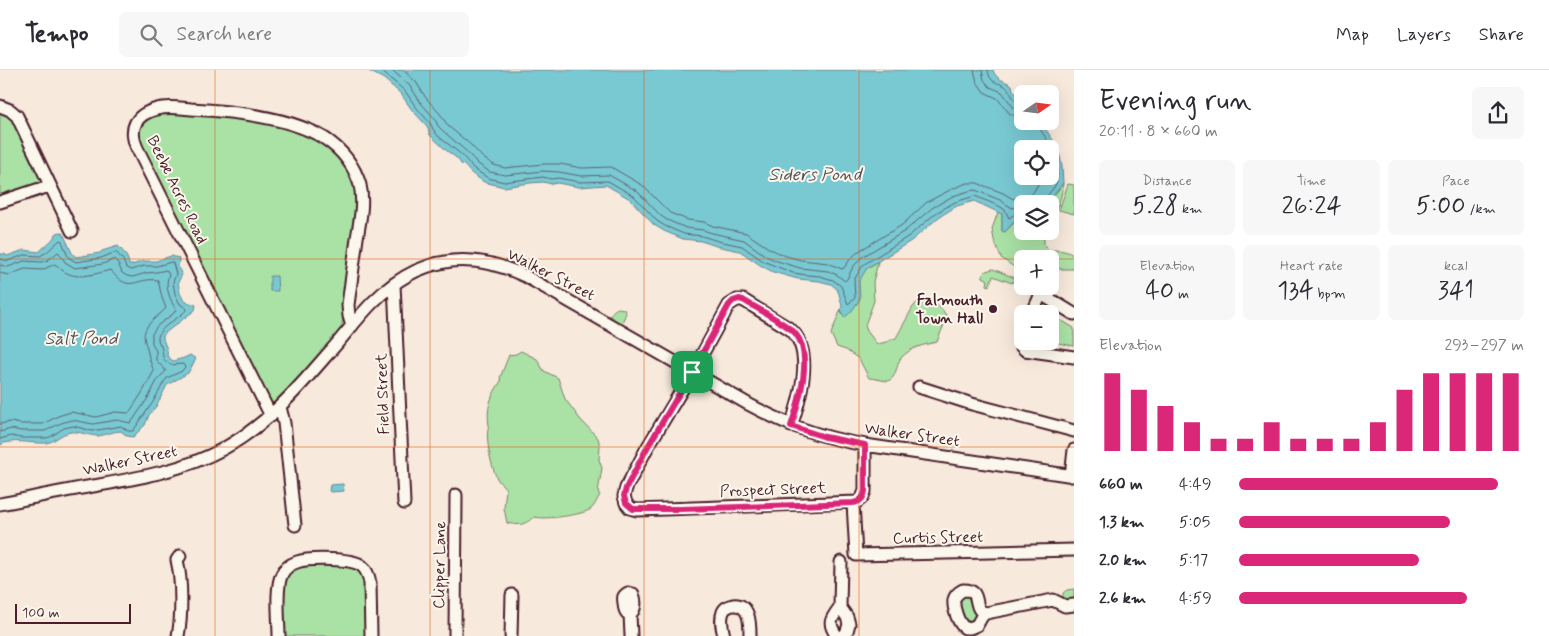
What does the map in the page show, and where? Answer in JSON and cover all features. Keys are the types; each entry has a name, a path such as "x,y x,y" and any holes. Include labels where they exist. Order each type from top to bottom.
{"street":[{"path":"0,106 10,110 17,116 72,231"},
{"name":"Beebe Acres Road","path":"271,416 137,148 133,130 138,118 150,111 167,107 224,111 291,124 322,136 340,151 348,160 357,178 362,199 348,306 348,316 352,326"},
{"path":"0,202 49,186"},
{"name":"Walker Street","path":"0,504 160,473 178,468 223,449 271,416 372,303 394,284 411,273 427,266 443,262 473,261 497,265 536,282 769,416 791,426 825,437 865,445 1073,476"},
{"name":"Field Street","path":"394,284 404,503"},
{"path":"1035,305 1039,295 1042,294 1074,314"},
{"path":"692,372 729,305 737,300 743,300 790,329 801,343 804,365 791,426"},
{"path":"1025,350 1074,357"},
{"name":"Prospect Street","path":"692,372 647,448 626,488 625,500 630,508 636,510 681,509 853,503"},
{"path":"919,387 972,404 1074,431"},
{"path":"280,407 284,423 295,525"},
{"path":"853,503 860,500 865,494 865,445"},
{"path":"1073,476 1074,450"},
{"name":"Clipper Lane","path":"455,636 456,495"},
{"name":"Curtis Street","path":"853,503 856,555 1074,550"},
{"path":"178,636 180,591 177,560 180,556"},
{"path":"279,636 279,587 281,576 289,566 308,560 350,561 364,568 370,583 371,636"},
{"path":"841,562 840,607 849,620 849,628 844,636"},
{"path":"511,636 512,595"},
{"path":"986,613 1052,600 1065,606 1074,605"},
{"path":"724,636 721,621 723,612 728,606 737,605 743,607 747,612 750,636"},
{"path":"837,636 831,622 840,607"},
{"path":"630,614 631,636"}],"green space":[{"path":"0,109 13,115 42,178 40,184 0,200"},
{"path":"160,111 236,116 280,126 316,139 329,147 348,166 358,195 341,332 276,404 269,401 137,137 141,122"},
{"path":"1063,183 1059,204 1059,195 1054,195"},
{"path":"1068,184 1074,185 1074,214 1059,210"},
{"path":"998,212 1002,214 1002,231 1005,232 1014,223 1014,240 1044,240 1044,244 1050,250 1014,250 1014,267 1001,258 992,229"},
{"path":"1059,250 1066,251 1074,256 1074,269 1060,269"},
{"path":"878,262 873,282 874,301 865,325 876,343 896,338 913,307 920,299 928,298 942,309 947,317 937,342 917,347 905,354 899,361 895,374 888,381 869,378 859,359 846,350 837,347 831,334 841,309 842,314 857,304 860,296 858,282 862,275 867,268"},
{"path":"993,269 1014,278 1014,281 1012,283 993,276 989,286 987,285 988,280 983,277 986,271"},
{"path":"618,308 624,309 626,313 621,325 610,320 614,310"},
{"path":"1059,319 1074,328 1074,346 1059,343"},
{"path":"521,351 537,359 544,371 558,378 565,399 598,438 600,446 599,460 602,468 598,492 600,495 591,509 563,516 535,517 519,525 507,523 504,508 506,489 499,481 493,469 487,437 489,407 492,397 501,381 500,378 509,355"},
{"path":"307,564 346,566 360,573 365,578 368,636 282,636 282,601 285,582 292,570"},
{"path":"1074,589 1074,602 1066,602 1063,598 1063,593"},
{"path":"963,595 973,597 978,619 965,625 957,600"}],"water":[{"name":"Siders Pond","path":"367,70 993,70 998,78 1012,85 1014,91 1014,130 1046,130 1053,140 1014,140 1014,185 1059,185 1059,154 1063,183 1054,195 1014,195 1014,222 1005,232 1002,231 1002,214 974,201 957,206 939,217 911,241 867,268 859,281 860,299 844,318 839,294 837,289 831,284 798,279 773,272 740,251 701,241 683,239 664,231 654,225 630,199 606,185 579,187 543,182 504,187 484,182 471,173 430,135 427,126 412,110 401,94 384,79"},
{"name":"Salt Pond","path":"60,232 63,233 72,253 76,257 100,253 118,246 127,257 129,265 143,261 156,261 171,256 179,258 178,267 182,275 178,282 180,293 184,301 196,305 195,310 165,333 163,339 167,356 173,361 190,355 196,359 188,373 167,385 145,425 133,437 127,436 121,431 98,436 71,432 46,443 10,442 0,445 0,254 7,256 24,250 39,252"},
{"path":"270,276 277,276 278,291 270,291"},
{"path":"343,484 344,491 329,491 330,485"}],"place":[{"name":"Falmouth Town Hall","path":"993,309"}],"route":[{"path":"743,300 790,329 801,343 804,360 804,370 791,426 840,441 865,445 865,494 856,502 835,504 636,510 630,508 624,496 626,488 647,448 692,372 733,301 743,300"}]}
